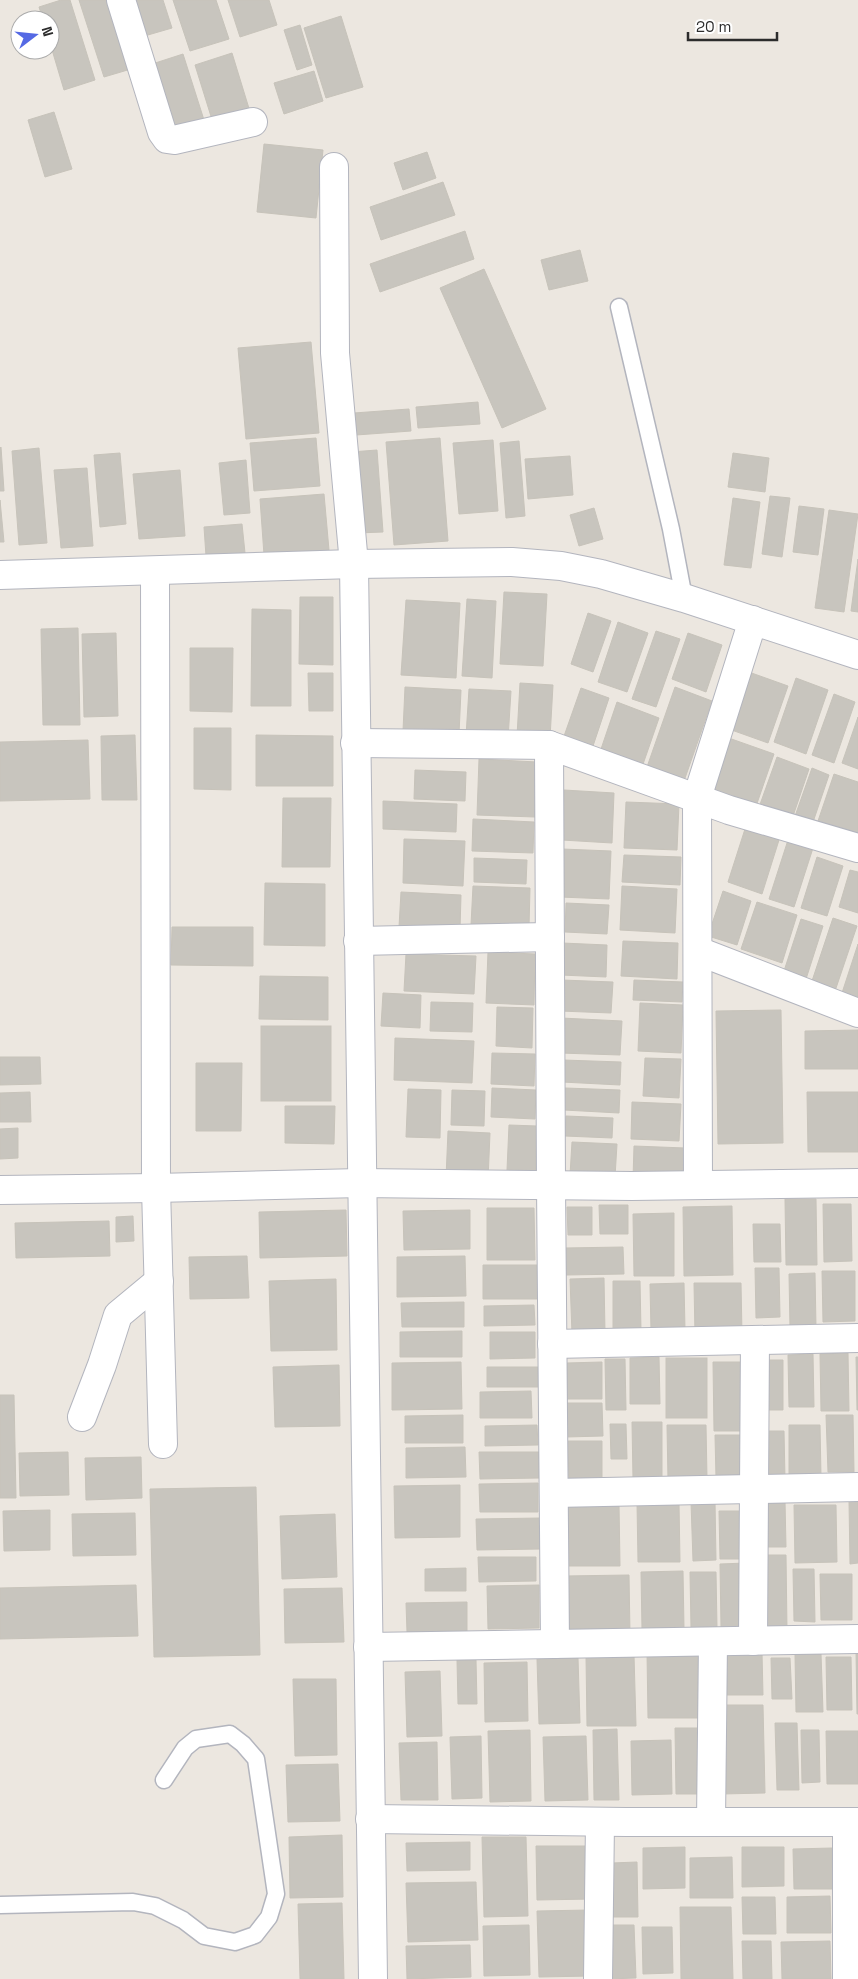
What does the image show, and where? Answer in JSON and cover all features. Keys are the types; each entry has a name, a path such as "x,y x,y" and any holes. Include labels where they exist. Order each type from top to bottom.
{"street":[{"path":"122,0 162,132 167,139 174,140 253,122"},
{"path":"334,167 335,353 354,564 373,1979"},
{"path":"0,575 354,564 512,562 561,566 602,574 684,598 858,655"},
{"path":"155,571 156,1188 163,1444"},
{"path":"698,1185 697,798 753,620"},
{"path":"355,743 549,745 729,810 858,848"},
{"path":"549,745 555,1644"},
{"path":"358,940 550,937"},
{"path":"698,951 858,1013"},
{"path":"0,1190 361,1183 551,1185 858,1183"},
{"path":"82,1417 102,1365 118,1315 159,1281"},
{"path":"552,1344 858,1338"},
{"path":"753,1641 755,1340"},
{"path":"554,1493 858,1486"},
{"path":"368,1647 858,1639"},
{"path":"711,1822 713,1642"},
{"path":"370,1818 600,1822 852,1822 847,1979"},
{"path":"598,1979 600,1822"}],"lane":[{"path":"619,307 669,520 684,598"},
{"path":"0,1905 133,1902 156,1906 184,1920 204,1936 235,1942 255,1935 269,1917 276,1894 256,1759 243,1744 230,1734 196,1739 185,1748 164,1780"}],"building":[{"path":"61,0 70,0 95,80 64,90 55,60 60,60 60,10 40,10 39,7"},
{"path":"79,0 109,0 131,69 104,77"},
{"path":"129,0 163,0 172,28 141,37"},
{"path":"173,0 216,0 229,39 190,51"},
{"path":"228,0 269,0 277,25 240,37"},
{"path":"341,16 363,87 326,98 304,28"},
{"path":"300,25 312,65 297,70 284,30"},
{"path":"232,53 251,115 214,126 195,65"},
{"path":"183,54 204,120 166,132 146,66"},
{"path":"314,71 323,101 284,114 274,83"},
{"path":"54,112 72,169 45,177 28,120"},
{"path":"264,144 323,150 316,218 257,212"},
{"path":"427,152 436,178 403,190 394,163"},
{"path":"443,182 455,215 381,240 370,207"},
{"path":"465,231 474,259 380,292 370,264"},
{"path":"580,250 588,281 549,290 541,260"},
{"path":"484,269 546,409 502,428 440,288"},
{"path":"311,342 319,433 246,439 238,348"},
{"path":"478,402 480,424 418,428 416,407"},
{"path":"409,409 411,431 356,435 354,413"},
{"path":"316,438 320,486 254,491 250,443"},
{"path":"440,438 448,541 394,545 386,442"},
{"path":"493,440 498,511 459,514 453,443"},
{"path":"519,441 525,516 506,518 500,443"},
{"path":"1,447 4,491 0,491"},
{"path":"39,448 47,543 19,545 12,451"},
{"path":"377,450 383,532 357,533 351,452"},
{"path":"120,453 126,524 100,527 94,455"},
{"path":"733,453 769,458 765,492 728,487"},
{"path":"570,456 573,495 528,499 525,459"},
{"path":"246,460 250,513 224,515 219,463"},
{"path":"87,468 93,546 61,548 54,470"},
{"path":"180,470 185,536 139,539 133,474"},
{"path":"324,494 329,550 264,555 260,499"},
{"path":"770,496 790,498 782,557 762,554"},
{"path":"733,498 760,502 751,568 724,565"},
{"path":"0,500 4,542 0,542"},
{"path":"799,506 824,509 818,555 793,552"},
{"path":"594,508 603,539 579,546 570,515"},
{"path":"829,510 858,514 844,612 815,608"},
{"path":"242,524 245,553 206,556 204,527"},
{"path":"858,559 858,612 851,611"},
{"path":"504,592 547,594 543,666 500,664"},
{"path":"300,597 333,597 333,665 299,664"},
{"path":"467,599 496,601 492,678 462,676"},
{"path":"406,600 460,603 456,678 401,675"},
{"path":"252,609 291,610 291,706 251,706"},
{"path":"588,613 611,621 593,672 571,664"},
{"path":"618,622 648,633 627,692 598,682"},
{"path":"78,628 80,725 43,725 41,629"},
{"path":"656,631 680,639 656,707 632,699"},
{"path":"116,633 118,716 84,717 82,634"},
{"path":"688,633 722,645 706,692 672,679"},
{"path":"190,648 233,648 232,712 190,711"},
{"path":"746,671 788,686 768,743 726,728"},
{"path":"308,673 333,673 333,711 309,711"},
{"path":"796,678 828,690 806,754 774,742"},
{"path":"520,683 553,685 550,738 517,736"},
{"path":"405,687 461,690 459,734 403,731"},
{"path":"675,687 712,701 684,781 647,767"},
{"path":"581,688 609,698 592,749 563,739"},
{"path":"469,689 511,691 508,739 466,736"},
{"path":"834,694 855,702 834,763 812,755"},
{"path":"617,702 659,718 641,770 599,755"},
{"path":"858,717 858,769 842,763"},
{"path":"194,728 231,728 231,790 194,789"},
{"path":"135,735 137,800 102,800 101,736"},
{"path":"256,735 333,736 333,786 256,786"},
{"path":"723,736 774,754 753,815 702,796"},
{"path":"88,740 90,799 0,801 0,742"},
{"path":"777,757 809,769 791,822 758,810"},
{"path":"479,759 537,762 535,817 477,815"},
{"path":"812,768 829,775 812,825 794,819"},
{"path":"415,770 466,772 465,801 414,799"},
{"path":"834,774 858,782 858,839 817,824"},
{"path":"564,790 614,793 612,843 562,840"},
{"path":"283,798 331,798 330,867 282,867"},
{"path":"383,801 457,804 456,832 383,829"},
{"path":"626,802 679,804 677,850 624,848"},
{"path":"473,819 534,822 533,853 472,851"},
{"path":"745,829 779,840 762,894 728,882"},
{"path":"404,839 465,841 463,886 403,883"},
{"path":"788,840 813,848 794,907 769,899"},
{"path":"562,849 611,851 609,899 560,897"},
{"path":"624,855 681,857 680,885 622,882"},
{"path":"817,857 843,866 827,916 801,908"},
{"path":"474,858 527,860 526,884 474,882"},
{"path":"850,870 858,872 858,913 839,907"},
{"path":"265,883 325,884 325,946 264,945"},
{"path":"473,886 530,888 529,927 471,925"},
{"path":"622,886 677,889 675,933 620,930"},
{"path":"723,891 751,901 737,945 708,936"},
{"path":"401,892 461,895 460,929 399,927"},
{"path":"757,902 797,915 782,963 741,949"},
{"path":"566,903 609,905 607,934 565,932"},
{"path":"833,918 857,926 834,994 810,987"},
{"path":"801,919 823,926 806,979 784,971"},
{"path":"172,927 253,927 253,966 171,965"},
{"path":"623,941 678,943 677,979 621,976"},
{"path":"562,943 607,945 606,977 561,975"},
{"path":"858,944 858,1002 841,996"},
{"path":"488,952 535,954 534,1005 486,1003"},
{"path":"406,954 476,956 474,994 404,991"},
{"path":"260,976 328,977 328,1020 259,1019"},
{"path":"562,980 613,982 611,1013 560,1011"},
{"path":"634,980 683,982 682,1002 633,1000"},
{"path":"383,993 421,995 420,1028 381,1026"},
{"path":"431,1002 473,1003 472,1032 430,1031"},
{"path":"640,1003 683,1005 681,1053 638,1051"},
{"path":"497,1007 533,1008 532,1048 496,1046"},
{"path":"781,1010 783,1143 718,1144 716,1011"},
{"path":"561,1018 622,1021 620,1055 560,1053"},
{"path":"261,1026 331,1026 331,1101 261,1101"},
{"path":"858,1030 858,1069 805,1069 805,1031"},
{"path":"395,1038 474,1041 472,1083 394,1080"},
{"path":"492,1053 535,1054 534,1086 491,1084"},
{"path":"0,1057 40,1057 41,1084 0,1085"},
{"path":"645,1058 681,1059 679,1098 643,1096"},
{"path":"563,1060 621,1062 620,1085 562,1082"},
{"path":"196,1063 242,1063 241,1131 196,1131"},
{"path":"492,1088 536,1090 535,1119 491,1117"},
{"path":"565,1088 620,1090 619,1113 564,1110"},
{"path":"408,1089 441,1090 440,1138 406,1137"},
{"path":"452,1090 485,1091 484,1126 451,1125"},
{"path":"30,1092 31,1122 0,1122 0,1093"},
{"path":"807,1092 858,1092 858,1152 808,1152"},
{"path":"632,1102 681,1104 679,1141 631,1139"},
{"path":"285,1106 335,1106 334,1144 285,1143"},
{"path":"566,1116 613,1118 612,1138 565,1136"},
{"path":"509,1125 537,1126 536,1171 507,1170"},
{"path":"18,1128 18,1158 0,1159 0,1129"},
{"path":"448,1131 490,1133 488,1180 446,1178"},
{"path":"572,1142 617,1144 615,1177 570,1175"},
{"path":"634,1146 685,1148 684,1182 633,1179"},
{"path":"785,1199 816,1199 817,1265 786,1265"},
{"path":"823,1204 851,1204 852,1261 824,1262"},
{"path":"599,1205 628,1205 628,1234 600,1234"},
{"path":"732,1206 733,1275 684,1276 683,1207"},
{"path":"567,1207 592,1207 592,1235 568,1235"},
{"path":"487,1208 534,1208 535,1260 487,1260"},
{"path":"346,1210 347,1256 260,1258 259,1212"},
{"path":"470,1210 470,1249 404,1250 403,1211"},
{"path":"674,1213 674,1276 634,1276 633,1214"},
{"path":"133,1216 134,1241 116,1242 116,1217"},
{"path":"109,1221 110,1256 16,1258 15,1223"},
{"path":"753,1224 780,1224 781,1262 754,1262"},
{"path":"623,1247 624,1274 566,1275 565,1248"},
{"path":"247,1256 249,1298 190,1299 189,1257"},
{"path":"465,1256 466,1296 397,1297 397,1257"},
{"path":"483,1265 537,1265 538,1299 483,1299"},
{"path":"755,1268 779,1268 780,1317 756,1318"},
{"path":"822,1271 855,1271 855,1321 823,1322"},
{"path":"815,1273 816,1328 790,1328 789,1274"},
{"path":"604,1278 605,1333 572,1334 570,1279"},
{"path":"336,1279 337,1350 271,1351 269,1281"},
{"path":"613,1281 640,1281 641,1331 613,1331"},
{"path":"684,1283 685,1330 651,1331 650,1284"},
{"path":"694,1283 741,1283 742,1335 695,1335"},
{"path":"464,1302 464,1327 402,1327 401,1303"},
{"path":"534,1305 535,1325 484,1326 484,1306"},
{"path":"462,1331 462,1357 400,1357 400,1332"},
{"path":"490,1332 535,1332 535,1358 490,1359"},
{"path":"848,1353 849,1411 821,1411 820,1354"},
{"path":"813,1354 814,1407 789,1407 788,1355"},
{"path":"659,1357 660,1404 630,1404 630,1358"},
{"path":"856,1357 858,1357 858,1410 857,1410"},
{"path":"666,1358 707,1358 707,1418 666,1418"},
{"path":"605,1359 625,1359 626,1410 606,1410"},
{"path":"758,1360 783,1360 783,1410 759,1410"},
{"path":"461,1362 462,1409 392,1410 392,1363"},
{"path":"602,1362 602,1399 567,1399 567,1363"},
{"path":"713,1362 742,1362 744,1431 714,1431"},
{"path":"339,1365 340,1426 275,1427 273,1367"},
{"path":"487,1367 538,1367 539,1387 487,1387"},
{"path":"531,1391 532,1418 480,1418 480,1392"},
{"path":"0,1395 14,1395 16,1498 0,1498"},
{"path":"566,1403 602,1403 603,1436 566,1437"},
{"path":"463,1415 463,1443 405,1443 405,1416"},
{"path":"826,1415 853,1415 854,1472 828,1472"},
{"path":"632,1422 662,1422 662,1479 633,1479"},
{"path":"610,1424 626,1424 627,1459 611,1459"},
{"path":"537,1425 538,1445 485,1446 485,1426"},
{"path":"667,1425 706,1425 707,1479 668,1480"},
{"path":"789,1425 820,1425 821,1477 789,1477"},
{"path":"763,1431 784,1431 785,1479 764,1479"},
{"path":"715,1435 744,1435 744,1477 716,1478"},
{"path":"568,1441 602,1441 602,1482 569,1483"},
{"path":"465,1447 466,1477 406,1478 406,1448"},
{"path":"68,1452 69,1495 20,1496 19,1453"},
{"path":"479,1452 539,1452 540,1478 480,1479"},
{"path":"141,1457 142,1498 86,1500 85,1458"},
{"path":"538,1483 538,1512 480,1512 479,1484"},
{"path":"460,1485 460,1537 395,1538 394,1486"},
{"path":"256,1487 260,1655 154,1657 150,1489"},
{"path":"715,1501 716,1560 693,1561 691,1502"},
{"path":"760,1501 785,1501 786,1547 760,1547"},
{"path":"849,1501 858,1501 858,1563 850,1564"},
{"path":"637,1503 679,1503 680,1562 638,1562"},
{"path":"567,1504 619,1504 620,1566 568,1566"},
{"path":"794,1505 836,1505 837,1562 795,1563"},
{"path":"50,1510 50,1550 4,1551 3,1511"},
{"path":"719,1511 746,1511 746,1559 720,1559"},
{"path":"135,1513 136,1555 73,1556 72,1514"},
{"path":"335,1514 337,1577 282,1579 280,1516"},
{"path":"541,1518 541,1549 477,1550 476,1519"},
{"path":"761,1555 786,1555 787,1631 762,1631"},
{"path":"478,1557 536,1557 536,1581 479,1582"},
{"path":"746,1563 747,1627 721,1627 720,1564"},
{"path":"466,1568 466,1591 425,1591 425,1569"},
{"path":"793,1569 814,1569 815,1622 794,1621"},
{"path":"683,1571 684,1629 642,1629 641,1572"},
{"path":"690,1572 716,1572 717,1628 691,1628"},
{"path":"820,1574 852,1574 852,1620 821,1620"},
{"path":"629,1575 630,1635 566,1636 565,1576"},
{"path":"136,1585 138,1636 0,1639 0,1588"},
{"path":"539,1585 539,1628 488,1629 487,1586"},
{"path":"342,1588 344,1642 285,1643 284,1589"},
{"path":"467,1602 467,1631 407,1632 406,1603"},
{"path":"705,1651 706,1718 648,1718 647,1652"},
{"path":"856,1651 858,1651 858,1714 857,1714"},
{"path":"762,1653 763,1695 727,1695 726,1654"},
{"path":"795,1654 821,1654 823,1712 796,1712"},
{"path":"634,1655 636,1726 587,1726 586,1656"},
{"path":"826,1657 851,1657 852,1710 827,1710"},
{"path":"578,1658 580,1723 539,1724 537,1659"},
{"path":"771,1658 790,1658 792,1699 772,1699"},
{"path":"457,1660 476,1660 477,1704 458,1704"},
{"path":"527,1662 528,1721 485,1722 484,1663"},
{"path":"440,1671 442,1736 407,1737 405,1672"},
{"path":"293,1679 336,1679 337,1755 295,1756"},
{"path":"720,1705 763,1705 765,1793 722,1794"},
{"path":"775,1723 797,1723 799,1790 777,1790"},
{"path":"675,1728 703,1728 704,1794 676,1794"},
{"path":"617,1729 619,1800 594,1800 593,1730"},
{"path":"530,1730 531,1801 490,1802 488,1731"},
{"path":"801,1730 819,1730 820,1782 802,1783"},
{"path":"826,1731 858,1731 858,1784 827,1784"},
{"path":"481,1736 482,1798 452,1799 450,1737"},
{"path":"586,1736 588,1800 545,1801 543,1737"},
{"path":"671,1740 672,1794 632,1795 631,1741"},
{"path":"437,1742 438,1800 401,1800 399,1743"},
{"path":"338,1764 340,1821 288,1822 286,1765"},
{"path":"342,1835 343,1897 290,1898 289,1837"},
{"path":"482,1837 526,1837 528,1916 484,1917"},
{"path":"470,1842 470,1870 407,1871 406,1843"},
{"path":"536,1846 591,1846 592,1899 537,1900"},
{"path":"685,1847 685,1888 643,1889 643,1848"},
{"path":"742,1847 784,1847 784,1886 742,1887"},
{"path":"832,1848 833,1889 794,1889 793,1849"},
{"path":"732,1857 733,1898 690,1898 690,1858"},
{"path":"637,1862 638,1917 613,1917 612,1863"},
{"path":"476,1882 478,1940 408,1942 406,1883"},
{"path":"830,1896 831,1933 787,1933 787,1897"},
{"path":"742,1897 775,1897 776,1934 743,1934"},
{"path":"342,1903 344,1979 300,1979 298,1904"},
{"path":"680,1907 731,1907 733,1979 681,1979"},
{"path":"589,1910 591,1976 539,1977 537,1911"},
{"path":"529,1925 530,1975 484,1976 483,1926"},
{"path":"607,1925 634,1925 636,1978 608,1979"},
{"path":"642,1927 672,1927 673,1973 643,1974"},
{"path":"742,1941 771,1941 772,1979 743,1979"},
{"path":"830,1941 831,1979 782,1979 781,1942"},
{"path":"470,1945 471,1977 407,1979 406,1946"}]}
